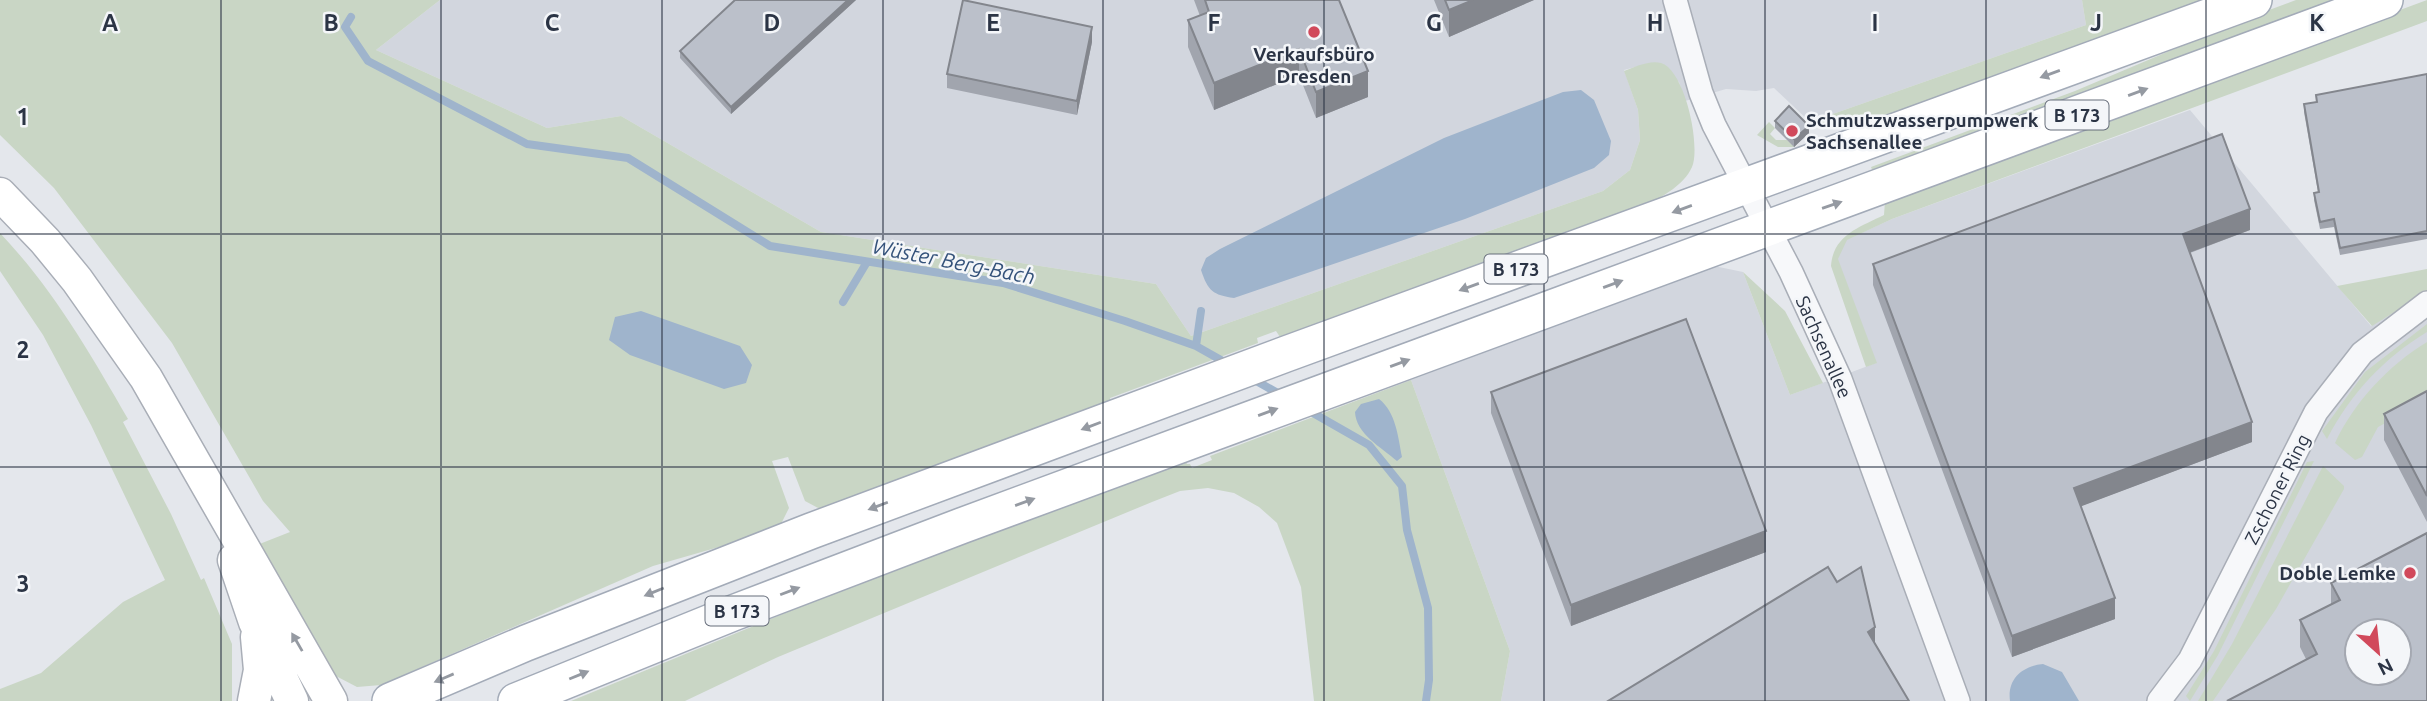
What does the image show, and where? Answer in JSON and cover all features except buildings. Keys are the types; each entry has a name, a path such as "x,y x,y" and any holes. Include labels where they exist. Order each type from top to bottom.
{"main road":[{"name":"B 173","path":"390,701 526,643 718,567 1155,402 2254,0"},
{"name":"B 173","path":"516,701 733,613 1204,436 2385,0"},
{"path":"0,194 45,241 111,326 146,378 331,701"},
{"path":"210,491 256,622 292,701"},
{"path":"254,701 260,670 256,622"}],"street":[{"name":"Sachsenallee","path":"1675,0 1701,93 1714,125 1768,228 1840,379 1958,701"},
{"name":"Zschoner Ring","path":"2159,701 2190,660 2316,412 2362,353 2427,303"}],"shaded area":[{"path":"440,0 2082,0 2086,25 1810,122 1774,88 1756,91 1726,89 1685,101 1679,82 1650,63 1624,70 1638,110 1640,140 1630,170 1603,191 1191,336 1156,284 821,232 621,116 547,128 376,50"},
{"path":"2190,110 2371,326 2427,292 2427,701 1501,701 1510,651 1411,380 1714,266 1743,272 1790,395 1876,363 1837,259 1846,240 1892,219"}],"green space":[{"path":"0,0 440,0 376,50 547,128 621,116 821,232 1156,284 1191,336 1603,191 1630,170 1640,140 1638,110 1624,71 1637,66 1652,62 1661,63 1670,69 1677,79 1689,110 1694,157 1692,167 1684,179 1647,205 1282,340 1276,331 1257,338 1258,343 1110,398 1112,404 820,509 805,501 788,457 772,461 789,508 778,530 653,566 381,685 357,687 334,675 257,545 290,532 263,501 172,343 54,188 0,135"},
{"path":"2082,0 2214,0 1858,130 1854,119 1823,127 1810,122 2086,25"},
{"path":"2296,0 2343,0 1874,174 1871,167 2075,91"},
{"path":"2427,0 2427,21 1892,219 1847,240 1838,259 1877,363 1866,367 1831,266 1833,255 1842,239 1857,228 1884,215 1885,201"},
{"path":"1769,122 1775,128 1770,134 1776,140 1787,140 1795,147 1778,147 1757,135"},
{"path":"0,233 54,299 128,419 123,422 171,514 201,580 204,578 232,644 232,701 0,701 0,689 41,673 123,602 165,580 91,425 43,335 0,271"},
{"path":"2427,269 2427,292 2372,326 2337,286"},
{"path":"1743,272 1785,311 1823,383 1790,395"},
{"path":"2427,324 2427,332 2397,353 2370,378 2336,422 2327,439 2322,431 2365,372"},
{"path":"2427,342 2427,401 2378,427 2362,457 2355,460 2335,443 2352,413 2386,373"},
{"path":"1411,380 1510,651 1501,701 1314,701 1301,587 1277,523 1259,507 1234,493 1208,488 1180,491 1152,502 778,657 685,701 571,701 880,574 1185,458 1192,468 1212,460 1210,456"},
{"path":"2314,461 2218,655 2190,701 2186,696 2214,651 2307,462"},
{"path":"2323,466 2344,489 2276,609 2213,701 2198,701 2232,644"}],"water":[{"path":"1581,90 1594,100 1611,141 1609,155 1594,168 1465,219 1234,298 1212,291 1206,283 1201,270 1206,258 1220,249 1444,138 1563,92"},
{"path":"641,311 740,346 752,365 746,383 724,389 630,355 609,340 615,317"},
{"path":"1379,399 1385,404 1395,425 1402,457 1397,461 1370,440 1356,420 1355,412 1361,404"},
{"path":"2043,664 2062,672 2079,701 2010,701 2011,686 2017,675 2035,665"}],"waterway":[{"name":"Wüster Berg-Bach","path":"351,17 345,27 368,61 527,144 628,158 770,246 1003,283 1196,346 1228,364"},
{"path":"843,302 867,262"},
{"path":"1196,346 1201,311"},
{"name":"Wüster Berg-Bach","path":"1251,378 1283,396"},
{"name":"Wüster Berg-Bach","path":"1306,409 1369,445 1402,486 1407,530 1428,608 1429,680 1426,701"}],"place":[{"name":"Verkaufsbüro Dresden","path":"1314,32"},
{"name":"Schmutzwasserpumpwerk Sachsenallee","path":"1792,131"},
{"name":"Doble Lemke","path":"2410,573"}]}
